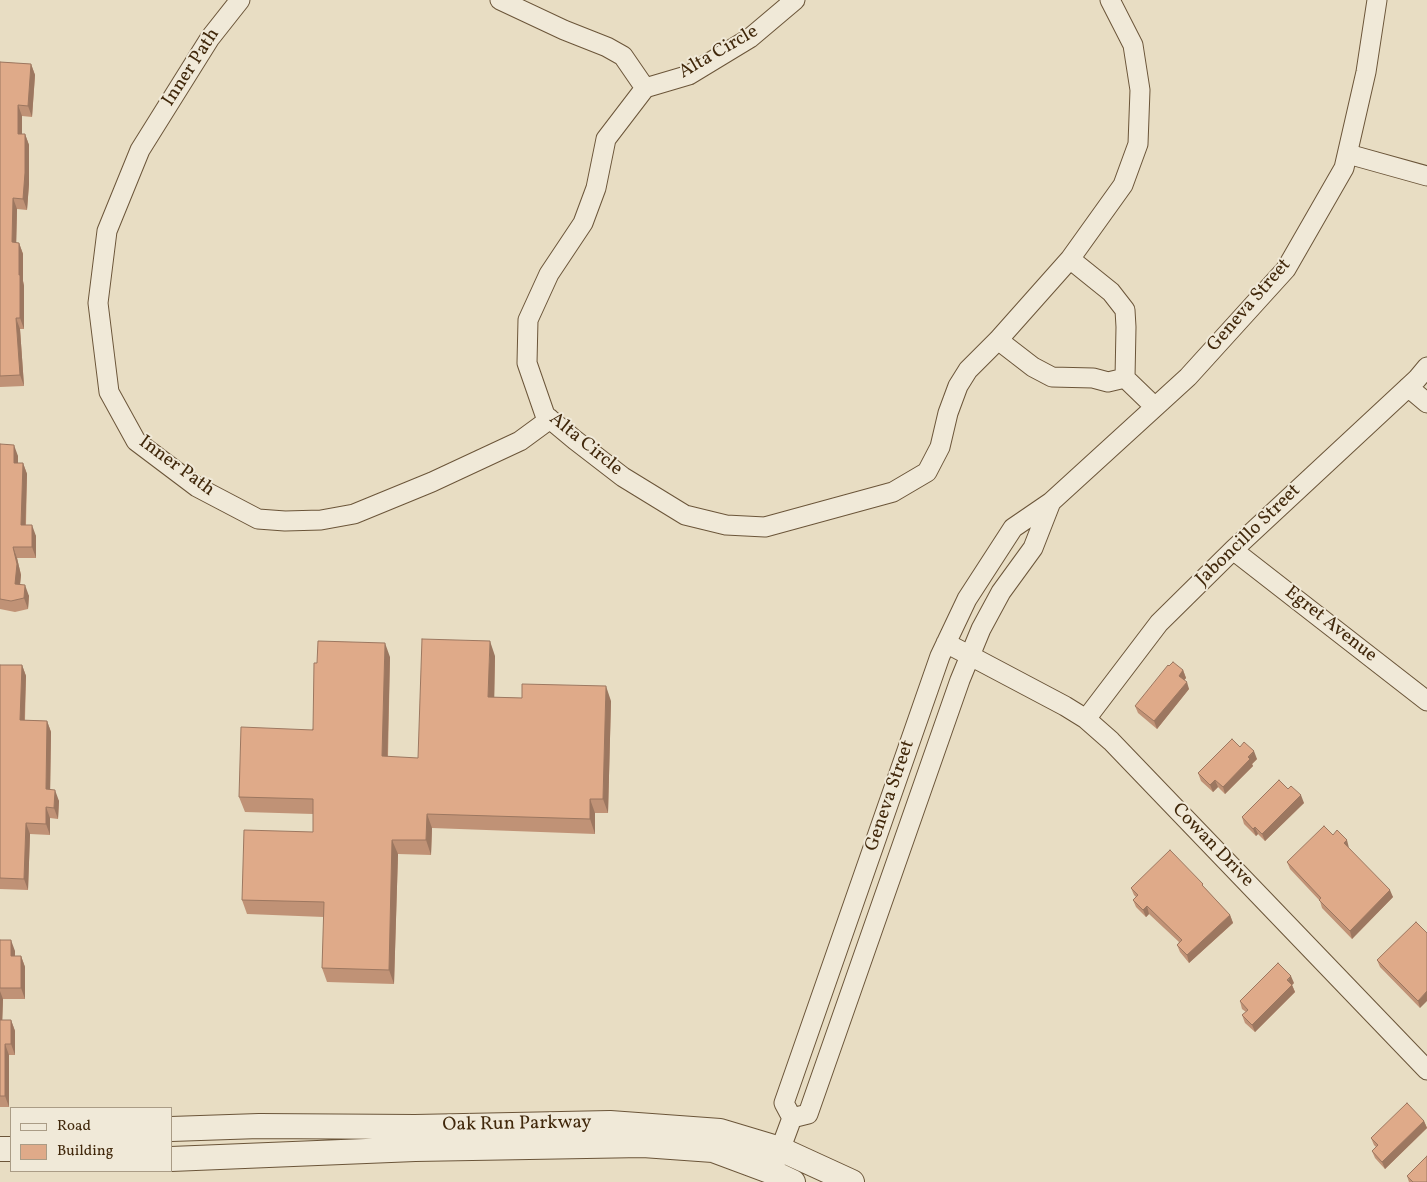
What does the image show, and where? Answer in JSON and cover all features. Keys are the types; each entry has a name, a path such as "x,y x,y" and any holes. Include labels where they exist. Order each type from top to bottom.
{"street":[{"name":"Inner Path","path":"240,0 210,38 140,150 107,231 98,303 108,382 110,392 136,441 197,487 258,519 285,521 321,520 354,514 432,482 520,441 550,419"},
{"path":"500,0 564,30 607,47 623,56 645,88"},
{"name":"Alta Circle","path":"795,0 750,38 688,75 645,88 606,139 596,188 583,224 549,274 528,320 527,363 545,415 623,477 684,515 726,525 765,526 893,492 927,472 940,447 948,413 958,386 968,370 998,340 1070,259 1123,185 1138,144 1140,90 1133,45 1110,0"},
{"name":"Geneva Street","path":"1051,502 1033,548 1001,592 981,629 960,680 808,1114 792,1118 784,1103 946,643 967,599 1013,528 1051,502 1188,377 1286,269 1344,168 1366,72 1377,0"},
{"path":"1348,154 1427,176"},
{"path":"1070,259 1112,292 1125,310 1125,378 1155,407"},
{"path":"998,340 1033,367 1052,377 1093,378 1108,382 1125,378"},
{"name":"Jaboncillo Street","path":"1086,719 1159,623 1233,550 1408,387 1427,367"},
{"path":"1408,387 1427,403"},
{"name":"Egret Avenue","path":"1233,550 1427,701"},
{"name":"Cowan Drive","path":"946,643 1086,719 1125,756 1427,1070"},
{"path":"770,1177 792,1118"},
{"name":"Oak Run Parkway","path":"172,1159 610,1123 720,1131 780,1149 852,1182"},
{"name":"Oak Run Parkway","path":"172,1129 259,1126 415,1138 651,1146 712,1150 770,1177 793,1182"}],"building":[{"path":"0,62 31,64 28,106 18,105 18,134 25,134 23,199 13,198 12,242 19,243 20,318 16,318 20,375 0,376"},
{"path":"0,444 14,445 14,463 23,463 21,525 32,525 32,547 13,547 17,564 15,584 25,585 24,598 11,601 0,599"},
{"path":"422,639 490,641 488,697 522,698 522,684 606,686 603,799 590,799 590,819 427,814 426,840 392,840 389,970 322,968 324,902 242,900 244,830 313,832 313,799 239,797 241,727 313,730 314,663 317,663 318,641 385,643 382,756 418,758"},
{"path":"1173,662 1183,670 1179,676 1187,682 1154,721 1135,706 1168,665"},
{"path":"0,665 22,665 20,720 47,721 46,789 55,790 54,808 46,807 46,824 26,823 24,879 0,878"},
{"path":"1232,739 1240,747 1244,742 1254,751 1248,757 1250,759 1223,787 1215,780 1210,785 1198,773"},
{"path":"1279,780 1288,789 1291,786 1301,795 1262,834 1255,827 1253,829 1242,817"},
{"path":"1324,826 1333,835 1337,830 1347,840 1344,843 1390,890 1350,931 1319,900 1321,898 1287,862"},
{"path":"1170,850 1230,915 1187,955 1177,945 1182,940 1147,906 1143,910 1133,900 1138,895 1131,888"},
{"path":"1416,922 1427,933 1427,991 1418,1001 1377,960"},
{"path":"0,940 11,940 11,956 21,956 21,988 0,988"},
{"path":"1278,963 1291,976 1287,980 1292,985 1252,1025 1242,1015 1248,1010 1240,1001"},
{"path":"0,1020 11,1020 11,1044 5,1044 5,1096 0,1096"},
{"path":"1407,1103 1424,1121 1382,1162 1372,1151 1378,1145 1371,1138"},
{"path":"1427,1156 1427,1182 1413,1182 1407,1176"}]}
